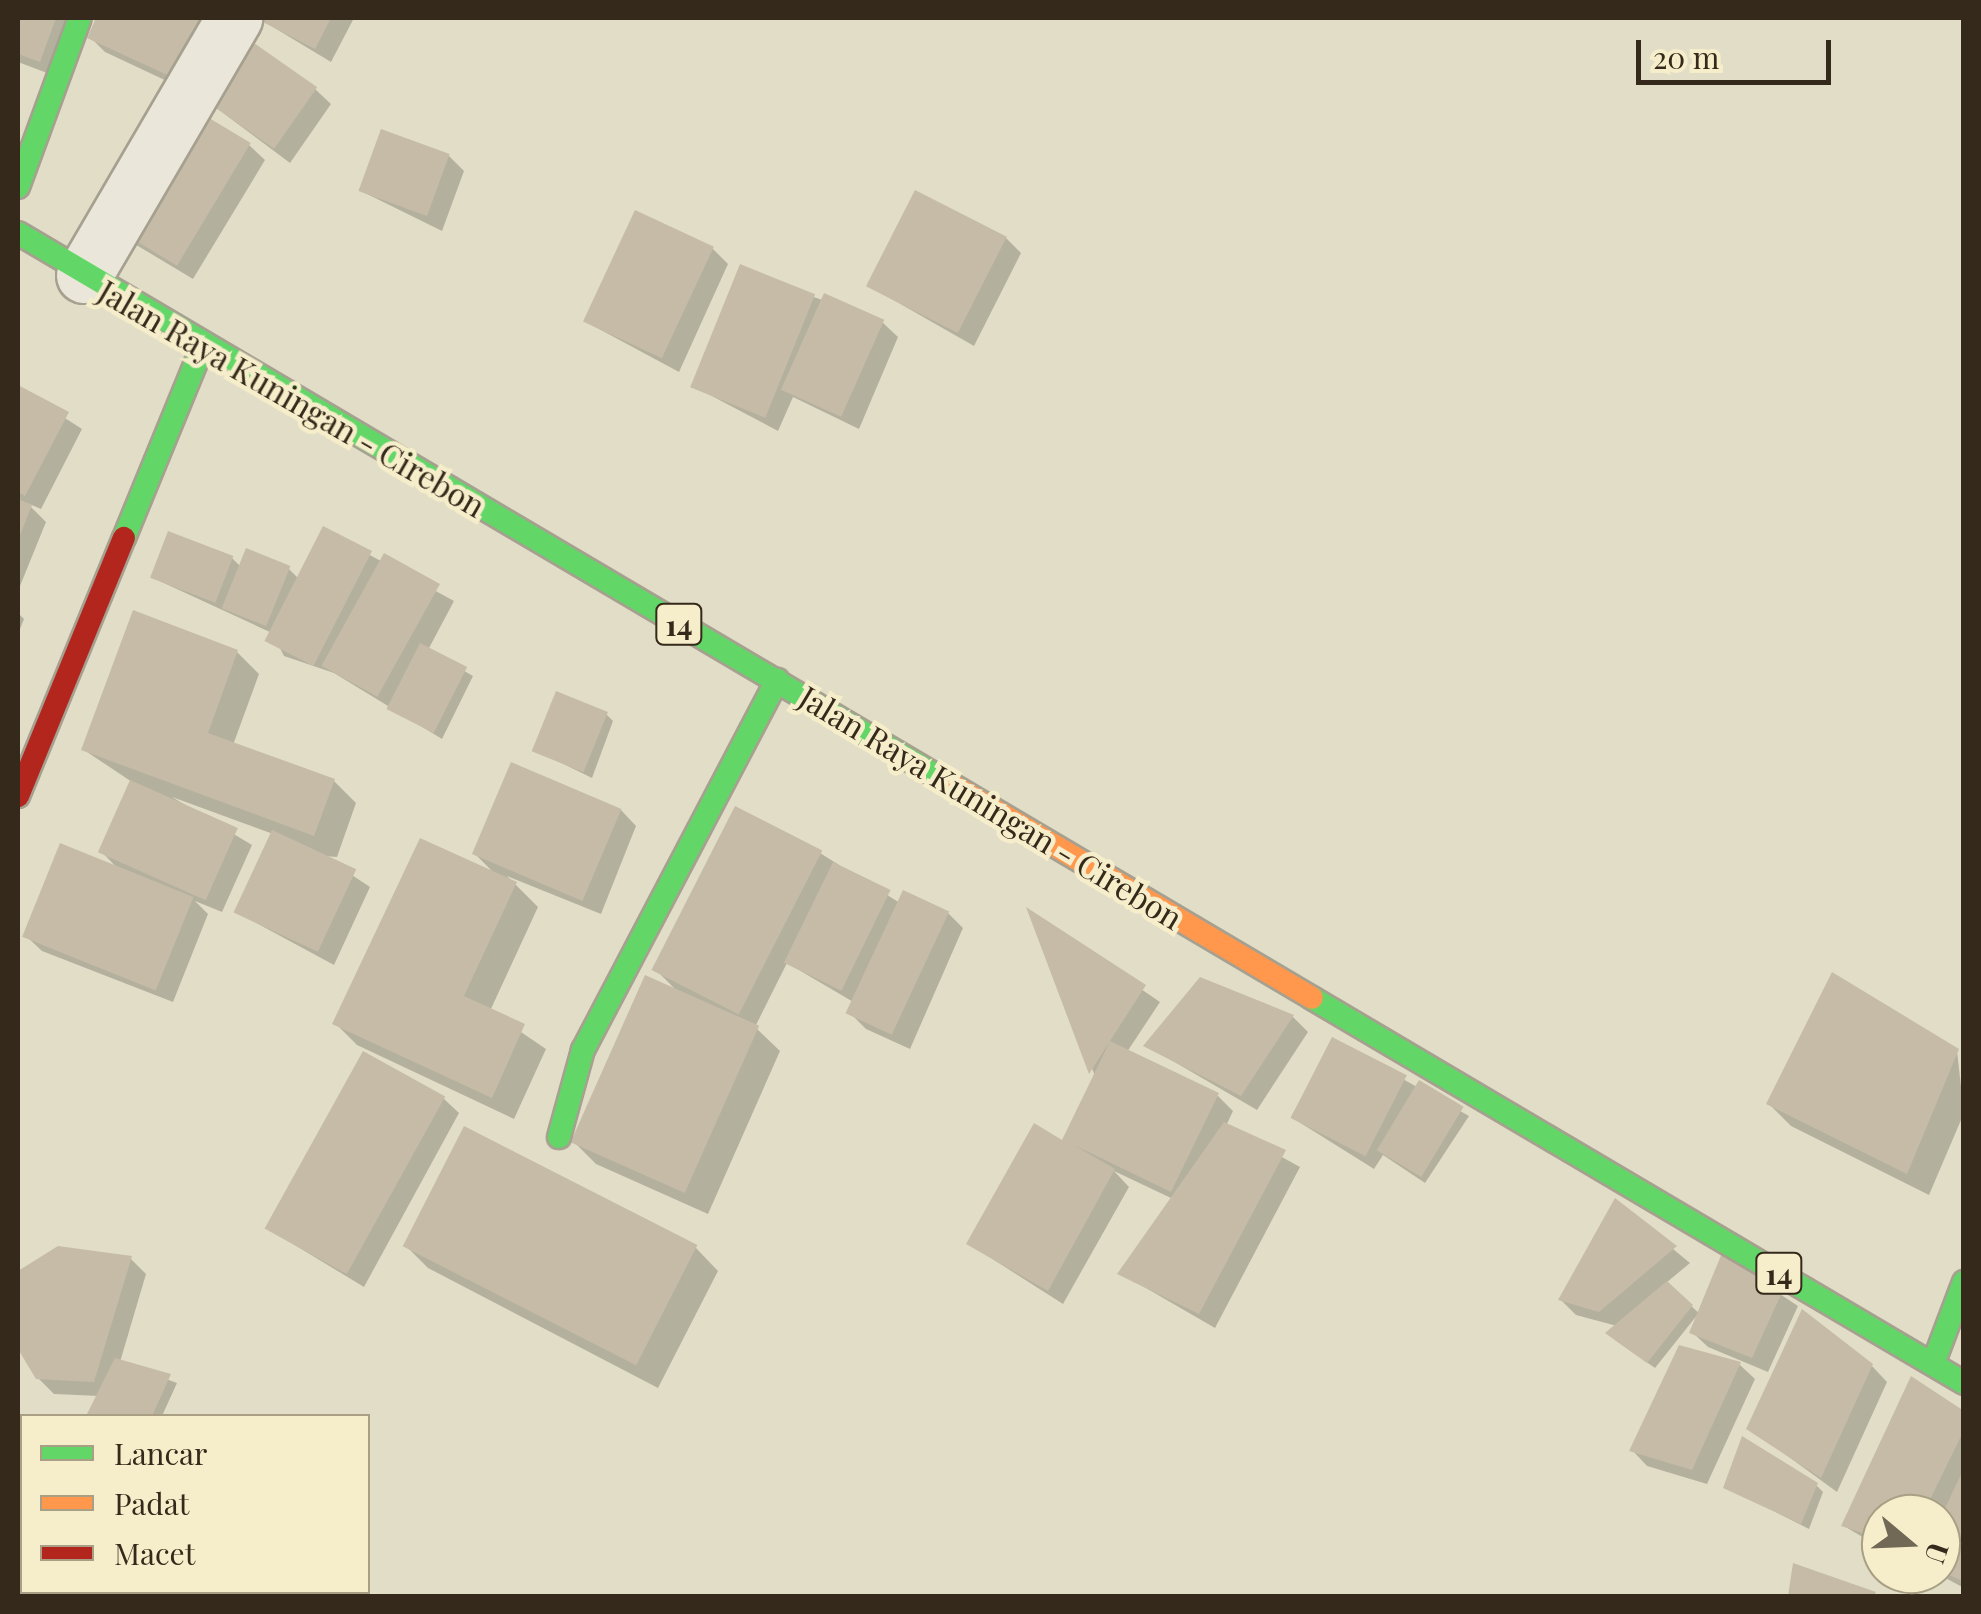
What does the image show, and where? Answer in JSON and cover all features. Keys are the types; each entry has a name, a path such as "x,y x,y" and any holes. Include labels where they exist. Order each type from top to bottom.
{"main road":[{"path":"18,187 80,18"},
{"name":"Jalan Raya Kuningan - Cirebon","path":"18,233 202,348 777,680 1964,1382"},
{"path":"18,796 202,348"},
{"path":"559,1137 582,1050 777,680"},
{"path":"1934,1364 1964,1282"}],"street":[{"path":"84,276 234,18"}],"building":[{"path":"18,18 56,18 40,62 18,54"},
{"path":"96,18 221,18 189,85 87,38"},
{"path":"255,18 331,18 315,49"},
{"path":"241,34 317,87 274,149 198,95"},
{"path":"189,106 251,143 177,266 115,229"},
{"path":"381,129 450,154 427,216 358,191"},
{"path":"915,190 1007,237 958,333 866,286"},
{"path":"635,210 714,247 662,358 583,321"},
{"path":"740,264 815,294 765,418 690,387"},
{"path":"824,293 884,320 841,417 781,390"},
{"path":"18,385 69,412 25,496 18,492"},
{"path":"18,499 32,505 18,540"},
{"path":"323,526 372,551 313,666 264,641"},
{"path":"168,531 233,556 215,603 150,578"},
{"path":"246,548 291,566 266,626 222,608"},
{"path":"384,553 440,584 377,697 321,666"},
{"path":"133,610 238,650 208,733 335,779 314,836 81,750"},
{"path":"420,643 467,667 434,733 386,709"},
{"path":"556,691 608,712 584,772 532,751"},
{"path":"511,762 621,809 582,901 472,854"},
{"path":"130,780 238,828 206,900 98,852"},
{"path":"735,806 822,850 739,1014 651,970"},
{"path":"272,830 356,869 318,952 234,912"},
{"path":"420,838 517,882 464,996 525,1024 492,1098 332,1024"},
{"path":"60,843 194,897 156,991 22,937"},
{"path":"833,862 891,890 841,991 784,963"},
{"path":"903,890 949,912 892,1035 846,1013"},
{"path":"1026,907 1146,985 1089,1074"},
{"path":"1832,972 1959,1049 1907,1174 1766,1104"},
{"path":"645,975 759,1026 685,1193 571,1142"},
{"path":"1200,977 1294,1015 1241,1096 1143,1046"},
{"path":"1332,1037 1407,1075 1366,1156 1291,1118"},
{"path":"1110,1041 1219,1093 1171,1192 1074,1145 1115,1169 1048,1291 966,1244 1034,1123 1062,1140"},
{"path":"363,1051 445,1097 347,1274 265,1229"},
{"path":"1419,1080 1464,1107 1421,1177 1377,1150"},
{"path":"1224,1122 1286,1150 1199,1314 1117,1274"},
{"path":"464,1126 697,1245 636,1365 403,1246"},
{"path":"1615,1198 1677,1246 1599,1312 1558,1300"},
{"path":"58,1246 132,1256 94,1382 36,1379 18,1349 18,1271"},
{"path":"1722,1253 1784,1288 1752,1358 1689,1333"},
{"path":"1667,1281 1693,1305 1647,1363 1605,1333"},
{"path":"1802,1309 1873,1364 1821,1478 1746,1429"},
{"path":"1679,1345 1741,1362 1692,1470 1629,1451"},
{"path":"115,1358 171,1374 153,1414 87,1414"},
{"path":"1911,1376 1964,1411 1964,1430 1933,1494 1861,1494 1861,1532 1841,1526"},
{"path":"1742,1436 1818,1483 1801,1524 1723,1488"},
{"path":"1964,1468 1964,1582 1961,1494 1952,1494"},
{"path":"1793,1563 1861,1587 1861,1594 1875,1594 1874,1596 1788,1596"}],"traffic: fast":[{"path":"18,187 80,18"},
{"path":"18,233 952,785"},
{"path":"124,538 202,348"},
{"path":"559,1137 583,1050 777,680"},
{"path":"1312,998 1964,1383"},
{"path":"1933,1364 1964,1282"}],"traffic: slow":[{"path":"952,785 1312,998"}],"traffic: jam":[{"path":"18,796 124,538"}]}
